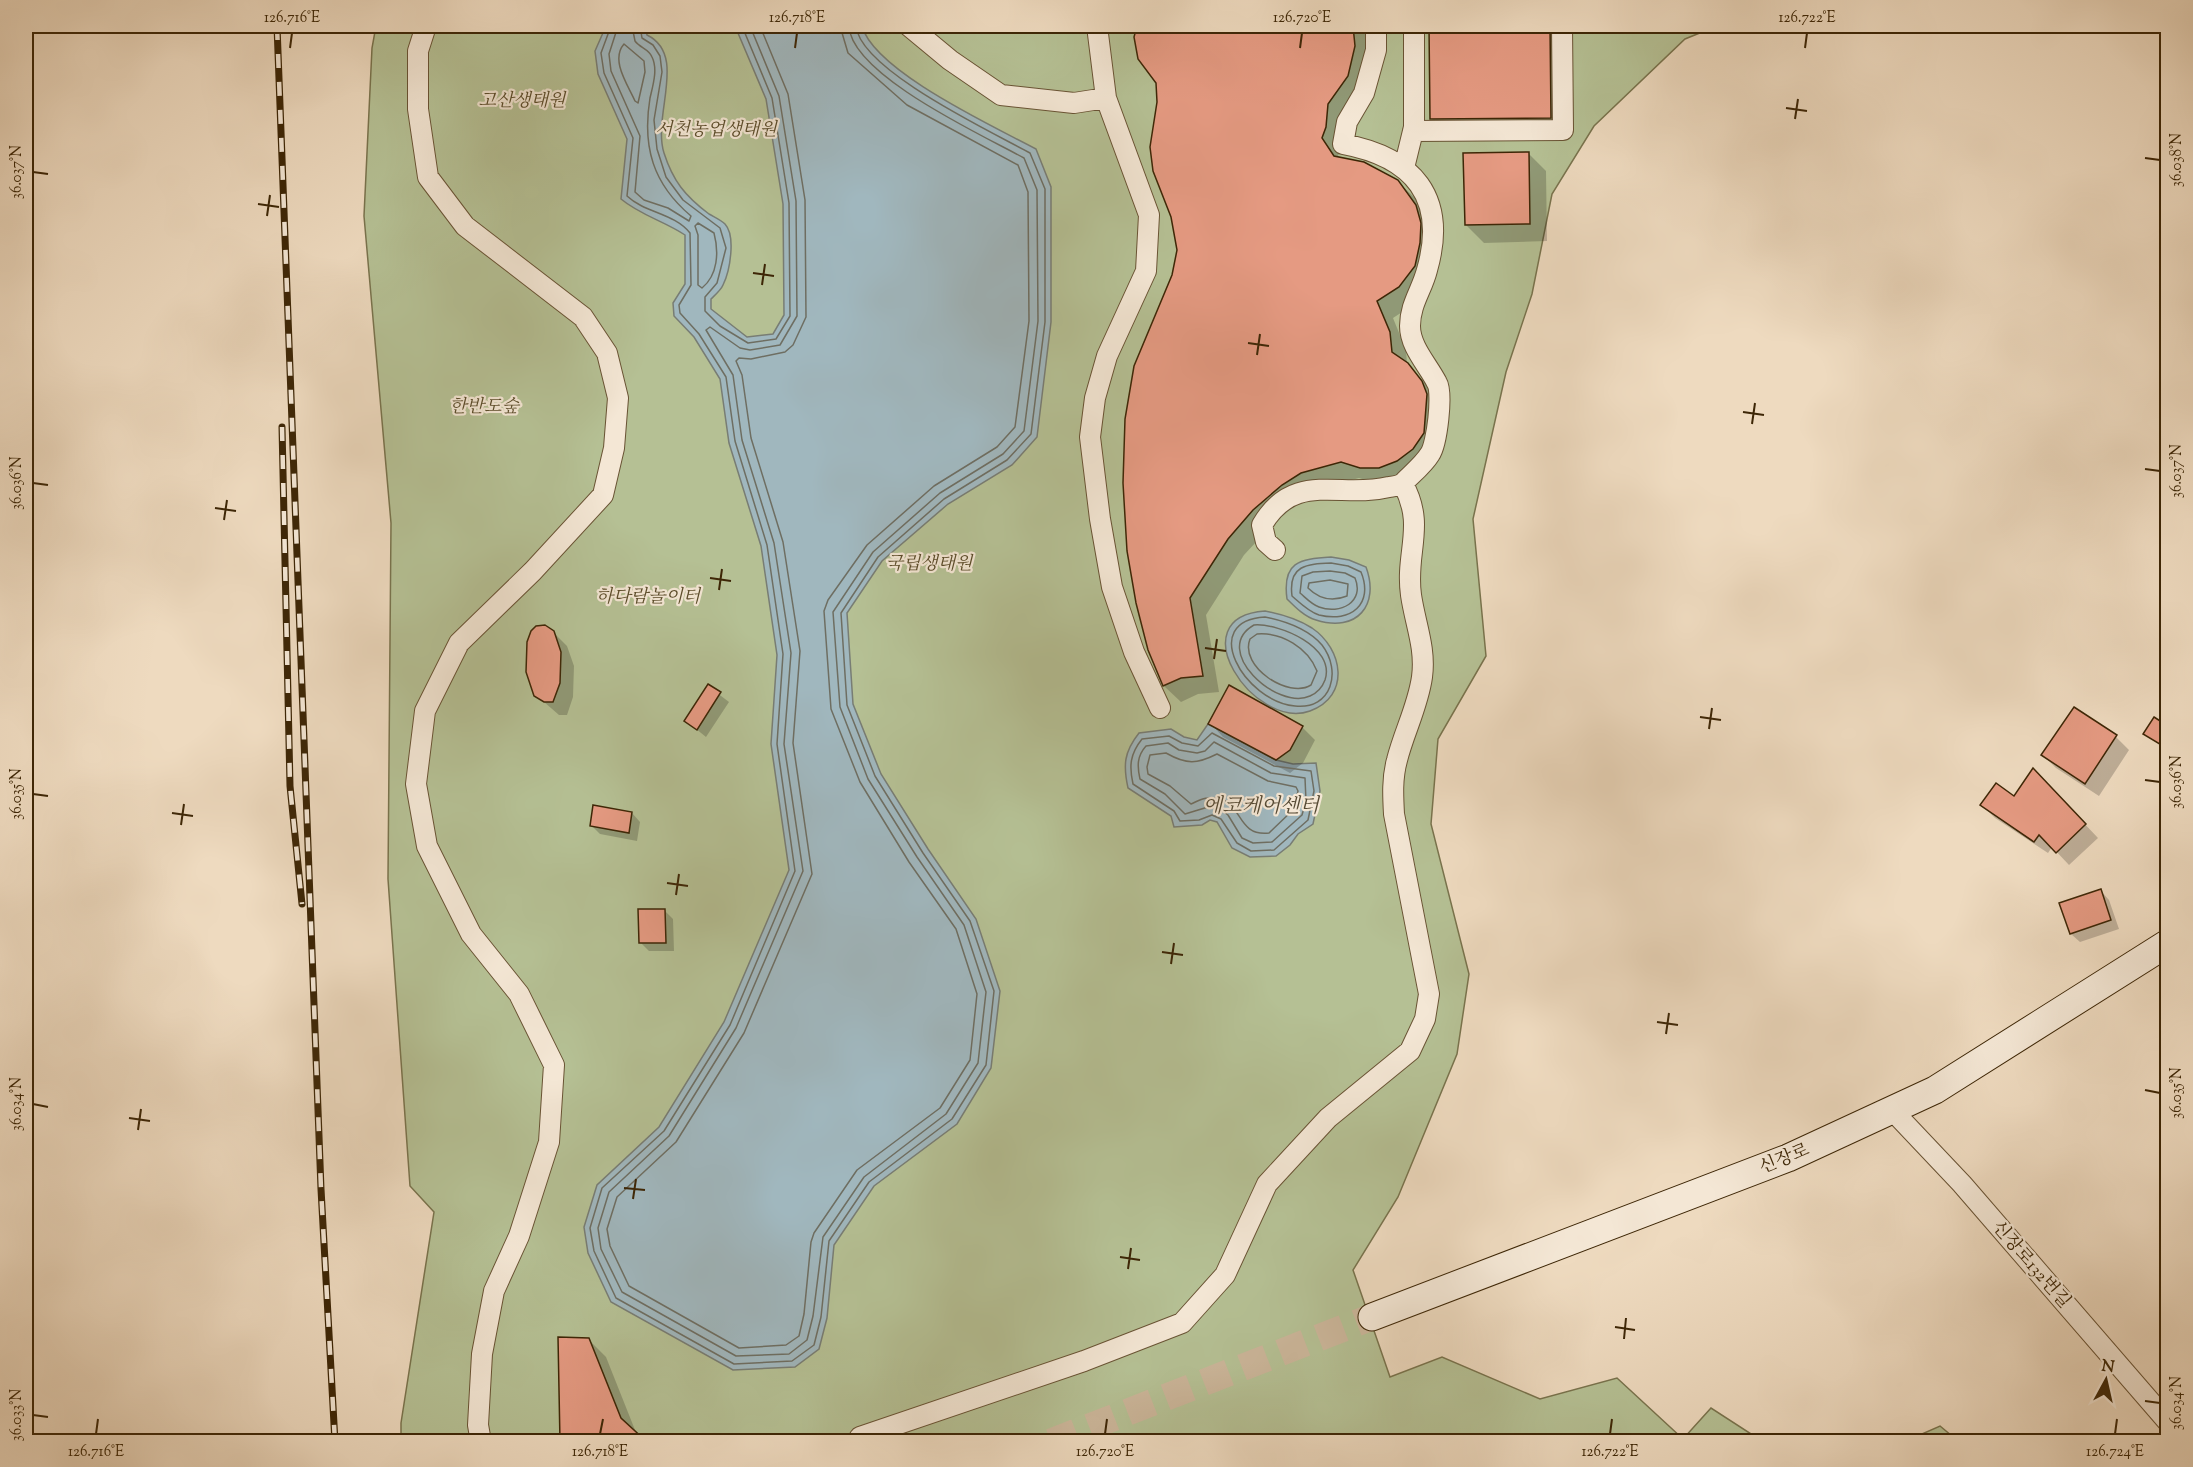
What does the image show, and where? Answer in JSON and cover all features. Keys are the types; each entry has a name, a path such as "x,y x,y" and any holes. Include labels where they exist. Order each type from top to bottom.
{"street":[{"path":"426,26 418,51 418,109 428,177 465,226 583,317 607,353 618,398 614,448 603,495 533,572 459,643 424,711 416,784 427,846 471,934 519,994 554,1065 549,1142 519,1236 492,1301 482,1354 478,1425 481,1442"},
{"path":"909,26 950,60 1001,95 1074,103 1106,98"},
{"path":"1097,26 1106,98 1149,215 1146,271 1107,356 1095,398 1090,437 1100,519 1112,587 1134,652 1160,708"},
{"path":"1275,550 1266,542 1262,525 1272,509 1298,493 1334,488 1370,492 1403,484 1431,453 1438,417 1439,386 1419,354 1410,328 1413,304 1427,272 1434,245 1432,217 1423,190 1413,173 1373,150 1343,144 1347,122 1364,93 1376,50 1376,26"},
{"path":"1404,168 1413,131 1414,26"},
{"path":"1413,131 1563,130 1562,26"},
{"path":"857,1442 860,1437 1084,1361 1182,1323 1225,1275 1267,1184 1328,1118 1410,1051 1425,1019 1429,994 1394,814 1392,789 1396,760 1419,696 1423,674 1422,647 1411,594 1411,560 1416,523 1413,502 1403,484"},
{"name":"신장로","path":"1372,1317 1788,1158 1893,1110 1935,1090 2168,943"},
{"name":"신장로132번길","path":"1893,1110 1962,1184 2168,1422"}],"green space":[{"name":"국립생태원","path":"376,26 1717,26 1685,39 1594,126 1552,194 1532,294 1506,372 1473,519 1486,656 1438,739 1431,824 1469,974 1457,1054 1398,1197 1353,1270 1390,1377 1442,1357 1540,1399 1617,1378 1683,1439 1711,1408 1762,1441 401,1441 401,1423 434,1212 410,1186 388,879 391,523 364,216 372,48"},
{"path":"1940,1426 1958,1441 1906,1441"}],"water":[{"path":"606,26 645,26 647,35 659,44 665,57 667,71 662,121 664,153 671,172 687,194 709,214 725,224 728,229 731,254 728,271 722,287 711,299 711,309 747,337 773,334 784,315 783,204 766,99 735,26 862,26 871,43 888,61 911,79 965,112 1036,149 1051,187 1051,322 1037,437 1012,465 948,504 882,561 847,613 853,704 881,774 976,919 1000,991 991,1068 957,1124 874,1186 834,1245 827,1318 819,1349 795,1367 733,1370 611,1302 588,1253 584,1227 597,1185 659,1127 724,1022 789,870 771,744 777,655 761,546 729,443 720,379 694,337 674,316 673,303 685,284 685,235 621,199 627,139 598,74 595,51"},
{"path":"1331,557 1349,560 1366,567 1370,581 1370,593 1362,613 1343,623 1312,619 1287,599 1287,577 1295,565 1310,559"},
{"path":"1265,611 1289,617 1307,625 1331,648 1338,672 1337,684 1332,695 1323,704 1310,711 1288,713 1267,705 1248,690 1234,671 1226,651 1227,632 1240,618"},
{"name":"에코케어센터","path":"1208,724 1276,760 1293,764 1316,763 1320,791 1313,824 1298,834 1290,845 1276,856 1250,857 1232,848 1217,822 1210,820 1202,825 1174,827 1171,816 1128,788 1126,759 1130,746 1139,733 1171,729 1184,737 1197,740"}],"building":[{"path":"1137,26 1353,26 1355,46 1348,76 1328,104 1326,127 1322,138 1334,156 1364,162 1398,180 1416,205 1421,223 1415,266 1399,287 1377,301 1390,332 1392,352 1408,363 1422,381 1427,394 1424,433 1413,449 1397,461 1379,468 1360,468 1341,462 1301,473 1282,485 1253,510 1228,539 1190,598 1203,676 1181,678 1163,686 1148,650 1136,603 1127,551 1123,483 1125,419 1134,366 1172,275 1177,250 1171,217 1153,171 1150,147 1157,102 1156,83 1138,59 1134,37"},
{"path":"1429,26 1550,26 1551,118 1430,119"},
{"path":"1529,152 1530,224 1465,225 1463,153"},
{"path":"545,625 554,631 561,652 560,683 553,702 544,702 534,696 526,672 527,642 531,631 536,626"},
{"path":"708,684 721,692 697,730 684,721"},
{"name":"에코케어센터","path":"1229,685 1303,726 1290,750 1276,760 1208,724"},
{"path":"2074,707 2117,735 2085,784 2041,755"},
{"path":"2154,717 2168,726 2168,749 2143,734"},
{"path":"2033,768 2086,824 2056,853 2039,835 2034,842 1980,805 1996,783 2014,796"},
{"path":"593,805 632,812 629,833 590,826"},
{"path":"2101,889 2111,920 2070,934 2059,903"},
{"path":"638,909 665,909 666,943 639,943"},
{"path":"558,1337 589,1338 621,1418 647,1442 560,1442"}],"tunnel":[{"path":"1051,1442 1372,1317"}],"railway":[{"path":"277,26 321,1189 335,1442"},
{"path":"282,427 290,786 302,904"}],"park label":[{"name":"고산생태원","path":"522,100"},
{"name":"서천농업생태원","path":"716,129"},
{"name":"한반도숲","path":"484,406"},
{"name":"하다람놀이터","path":"648,596"}]}
